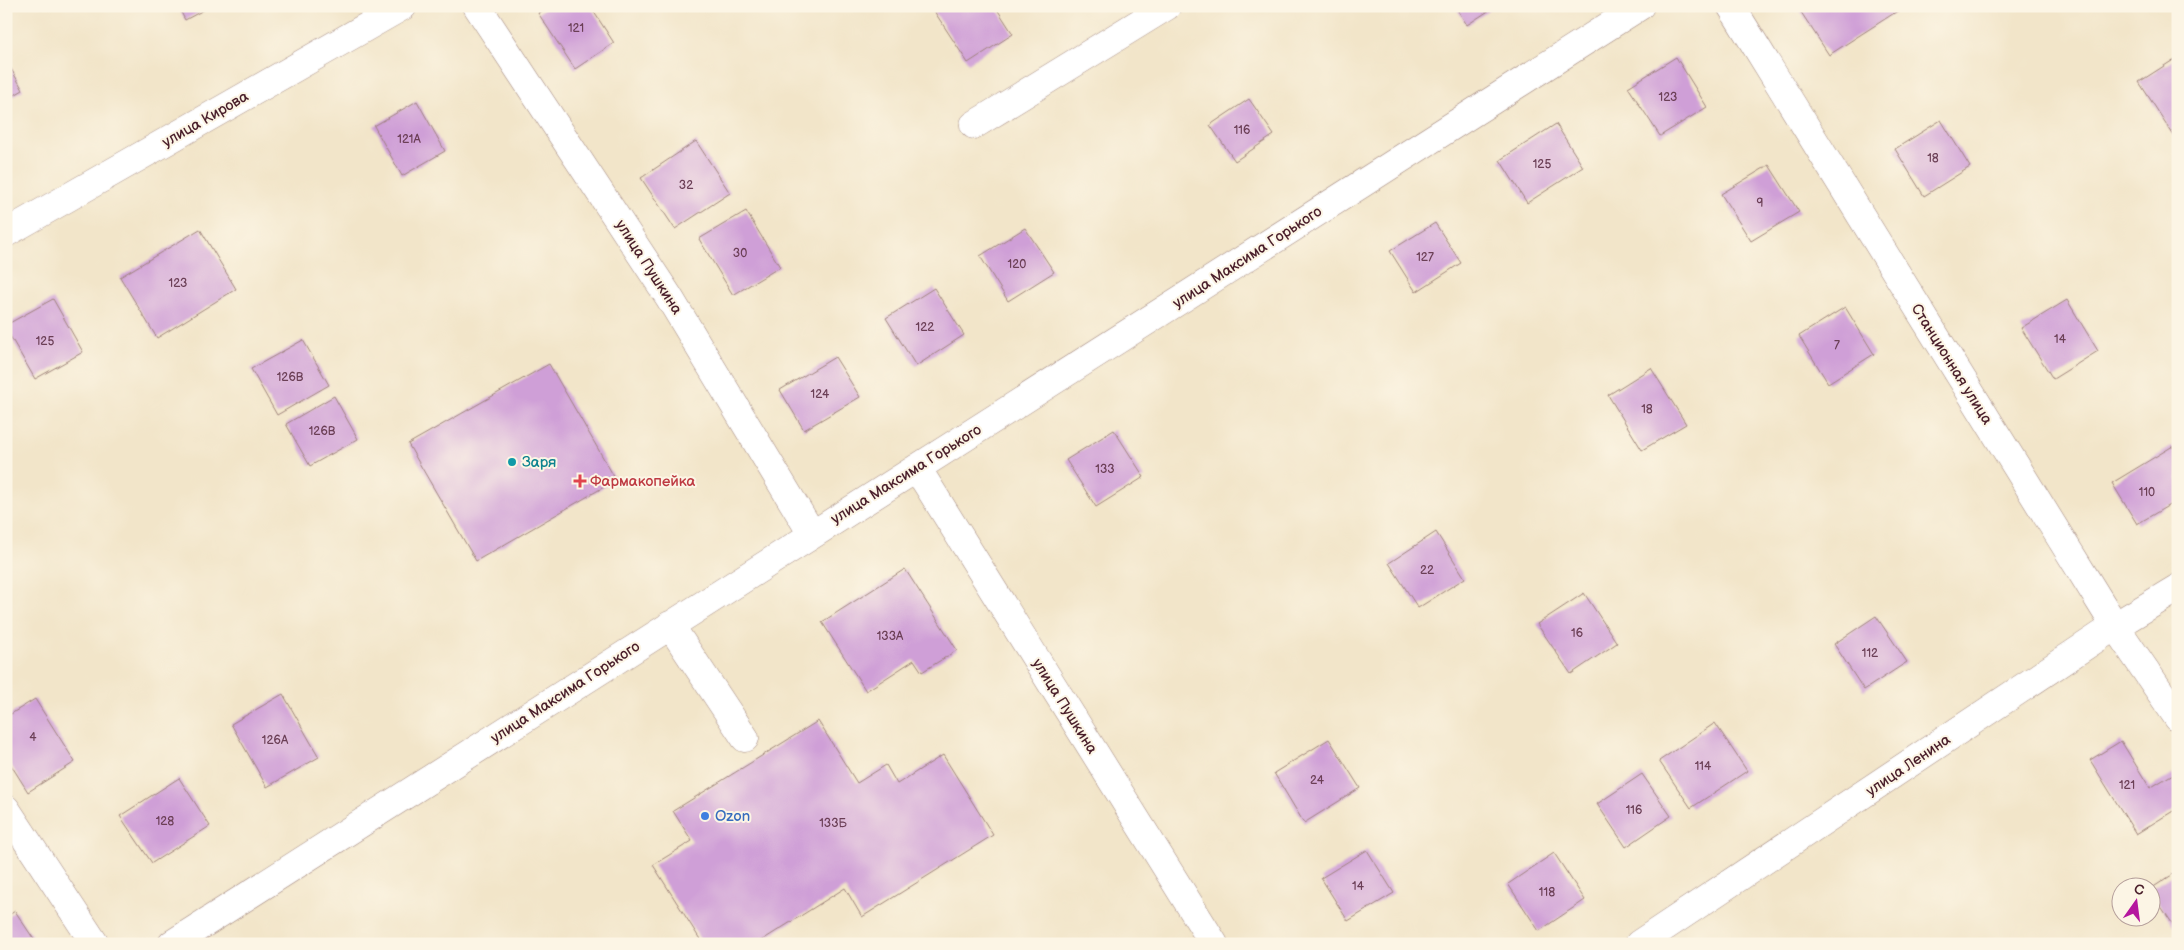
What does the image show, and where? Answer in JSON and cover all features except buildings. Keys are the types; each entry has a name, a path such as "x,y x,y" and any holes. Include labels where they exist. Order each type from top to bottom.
{"street":[{"name":"улица Кирова","path":"6,233 403,6"},
{"name":"улица Пушкина","path":"477,6 669,297 812,534"},
{"path":"974,124 1168,6"},
{"name":"улица Максима Горького","path":"172,944 1640,6"},
{"name":"Станционная улица","path":"1731,6 2115,626 2178,718"},
{"name":"улица Пушкина","path":"917,468 1214,944"},
{"name":"улица Ленина","path":"1639,944 2115,626 2178,588"},
{"path":"670,625 746,738"},
{"path":"6,809 95,944"}],"place":[{"name":"Заря","path":"512,462"},
{"name":"Фармакопейка","path":"580,481"},
{"name":"Ozon","path":"705,816"}]}
